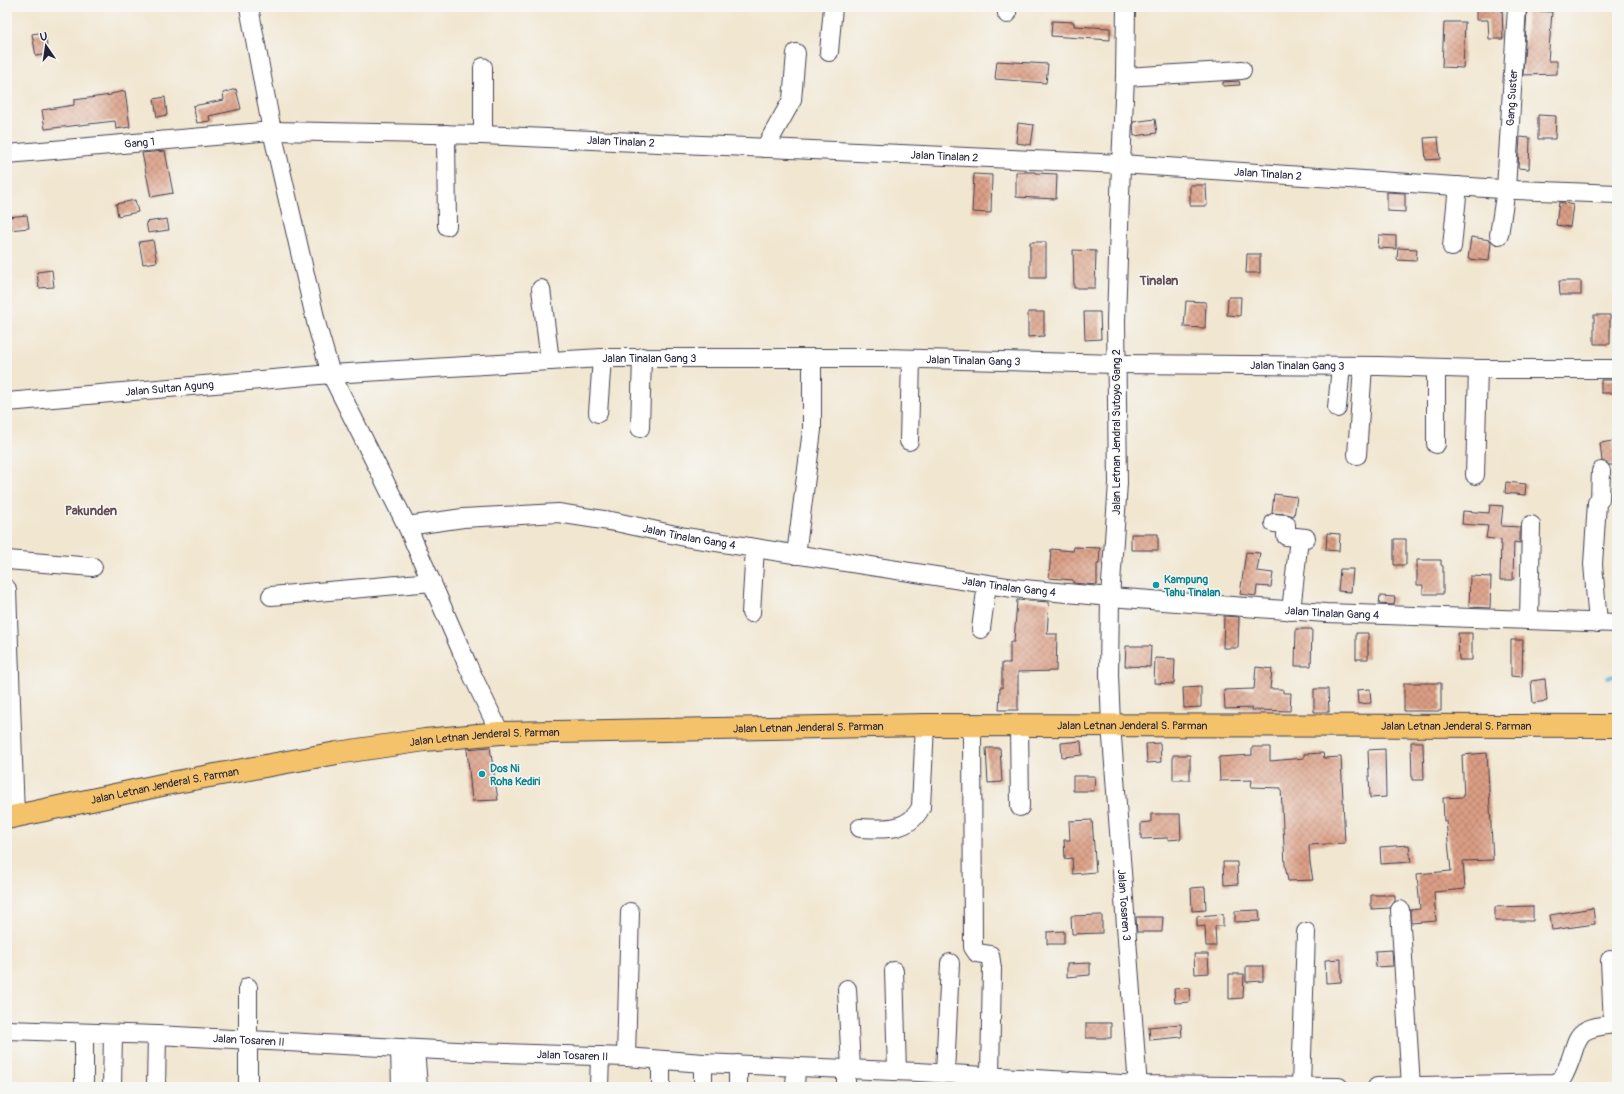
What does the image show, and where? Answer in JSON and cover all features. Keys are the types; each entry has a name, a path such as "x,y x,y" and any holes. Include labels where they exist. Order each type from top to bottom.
{"main road":[{"name":"Jalan Letnan Jenderal S. Parman","path":"11,817 171,783 337,753 425,740 500,733 925,725 1111,724 1617,726"}],"street":[{"path":"249,7 272,131 317,326 331,374 407,526 468,666 500,733"},
{"path":"829,52 833,7"},
{"name":"Jalan Letnan Jendral Sutoyo Gang 2","path":"1111,724 1109,675 1110,598 1118,482 1116,321 1125,77 1126,7"},
{"name":"Gang Suster","path":"1499,235 1506,189 1517,7"},
{"path":"765,148 792,100 796,54"},
{"path":"483,66 483,135"},
{"path":"1125,77 1242,70"},
{"name":"Jalan Tinalan 2","path":"272,131 483,135 1121,164 1506,189 1617,194"},
{"name":"Gang 1","path":"7,154 272,131"},
{"path":"446,134 447,226"},
{"path":"1452,247 1458,186"},
{"path":"540,289 550,361"},
{"path":"640,428 642,357"},
{"name":"Jalan Tinalan Gang 3","path":"331,374 642,357 911,359 1117,364 1363,366 1478,369 1617,369"},
{"path":"598,412 602,358"},
{"path":"796,555 812,430 812,359"},
{"path":"909,441 911,359"},
{"path":"1337,408 1341,366"},
{"path":"1357,455 1363,366"},
{"path":"1436,368 1436,444"},
{"path":"1475,475 1478,369"},
{"name":"Jalan Sultan Agung","path":"7,402 331,374"},
{"path":"1598,623 1593,564 1597,502 1600,499 1601,471"},
{"name":"Jalan Tinalan Gang 4","path":"407,526 463,518 558,513 616,522 685,537 796,555 987,584 1110,598 1326,613 1617,623"},
{"path":"1274,523 1286,524 1286,536 1303,538 1291,611"},
{"path":"1529,620 1531,525"},
{"path":"751,613 755,548"},
{"path":"7,560 93,567"},
{"path":"271,596 432,582"},
{"path":"981,629 987,584"},
{"path":"7,589 11,817"},
{"name":"Jalan Tosaren 3","path":"1111,724 1138,1086"},
{"path":"860,828 891,829 906,823 916,816 921,807 925,725"},
{"path":"972,725 974,947 977,953 990,955 991,963 990,1076"},
{"path":"1019,725 1020,806"},
{"path":"1400,910 1422,1086"},
{"path":"626,1057 630,912"},
{"path":"1294,1087 1306,932"},
{"path":"1377,1087 1557,1085 1564,1075 1576,1040 1582,1032 1592,1027 1615,1024 1610,960"},
{"path":"945,1074 950,963"},
{"path":"894,971 897,1071"},
{"path":"248,987 248,1087"},
{"path":"846,1087 849,1069 848,989"},
{"name":"Jalan Tosaren II","path":"7,1030 157,1035 248,1041 626,1057 703,1063 897,1071 1138,1086 1339,1087"},
{"path":"84,1033 84,1087"},
{"path":"112,1087 113,1034"},
{"path":"156,1087 157,1035"},
{"path":"401,1087 407,1048"},
{"path":"407,1048 418,1087"},
{"path":"599,1087 600,1056"},
{"path":"661,1060 661,1087"},
{"path":"703,1063 703,1087"},
{"path":"738,1064 738,1087"},
{"path":"795,1087 796,1067"}],"building":[{"path":"1476,8 1502,8 1503,39 1489,39 1488,20 1476,20"},
{"path":"1527,10 1552,12 1548,61 1557,61 1557,74 1523,75"},
{"path":"1052,21 1074,22 1074,26 1110,28 1110,40 1051,36"},
{"path":"1444,22 1465,22 1463,68 1442,67"},
{"path":"45,32 48,54 36,56 32,34"},
{"path":"997,61 1048,64 1046,83 995,79"},
{"path":"1239,81 1240,85 1223,86 1223,82"},
{"path":"236,89 241,109 209,116 210,121 197,123 193,106 224,100 223,93"},
{"path":"125,91 130,127 116,129 115,121 45,129 42,110 74,105 74,100 111,95"},
{"path":"165,97 167,115 157,117 154,99"},
{"path":"1538,115 1556,116 1555,139 1538,139"},
{"path":"1155,119 1157,133 1134,136 1133,122"},
{"path":"1018,123 1034,125 1031,145 1016,143"},
{"path":"1438,137 1440,159 1426,160 1424,138"},
{"path":"1520,137 1530,138 1529,169 1518,168"},
{"path":"165,151 173,193 151,197 142,153"},
{"path":"1016,172 1057,174 1056,199 1016,197"},
{"path":"974,174 992,175 991,213 972,212"},
{"path":"1190,185 1206,185 1207,206 1190,206"},
{"path":"1387,192 1405,193 1405,212 1387,211"},
{"path":"135,200 138,212 118,216 116,204"},
{"path":"1559,202 1573,205 1570,227 1556,225"},
{"path":"27,215 29,228 9,230 7,217"},
{"path":"167,219 169,230 148,233 146,222"},
{"path":"1379,235 1396,236 1396,249 1378,248"},
{"path":"1471,237 1490,240 1489,261 1468,259"},
{"path":"153,240 157,262 143,264 139,242"},
{"path":"1030,242 1046,242 1046,278 1030,278"},
{"path":"1398,248 1417,249 1416,261 1397,260"},
{"path":"1073,250 1096,251 1095,288 1074,288"},
{"path":"1247,254 1260,254 1260,273 1246,273"},
{"path":"52,270 54,287 39,288 37,272"},
{"path":"1559,281 1581,281 1581,295 1560,295"},
{"path":"1228,297 1241,297 1240,316 1227,315"},
{"path":"1186,301 1206,302 1205,328 1184,327"},
{"path":"1028,312 1044,312 1044,336 1028,337"},
{"path":"1084,312 1100,312 1101,339 1085,340"},
{"path":"1594,315 1610,315 1610,344 1594,344"},
{"path":"1601,380 1617,380 1617,393 1601,393"},
{"path":"1613,441 1615,465 1609,465 1602,461 1600,443"},
{"path":"1506,482 1526,484 1525,495 1505,493"},
{"path":"1274,494 1297,497 1294,516 1272,513"},
{"path":"1490,505 1503,506 1501,526 1520,527 1520,543 1514,542 1513,580 1500,580 1501,540 1486,538 1488,526 1462,524 1463,511 1489,513"},
{"path":"1327,533 1340,534 1339,551 1326,550"},
{"path":"1131,534 1158,534 1158,550 1131,550"},
{"path":"1394,539 1406,539 1406,565 1394,565"},
{"path":"1074,547 1100,548 1099,564 1097,564 1097,585 1073,583 1073,580 1049,578 1051,549 1073,551"},
{"path":"1246,552 1260,553 1257,571 1273,573 1271,587 1257,586 1256,596 1240,594"},
{"path":"1417,560 1441,560 1441,565 1443,566 1443,594 1423,594 1423,585 1417,585"},
{"path":"1340,569 1353,569 1351,592 1338,591"},
{"path":"1470,576 1491,577 1490,608 1469,607"},
{"path":"1380,596 1395,597 1394,605 1379,604"},
{"path":"1017,600 1049,602 1047,634 1057,634 1056,671 1018,672 1018,710 999,710 1000,688 1002,688 1002,663 1010,663 1010,642 1014,642"},
{"path":"1224,616 1239,617 1238,648 1223,648"},
{"path":"1296,629 1312,629 1311,666 1295,666"},
{"path":"1356,633 1368,633 1368,659 1356,659"},
{"path":"1458,633 1472,633 1472,660 1459,660"},
{"path":"1511,640 1523,640 1522,677 1511,676"},
{"path":"1126,646 1151,646 1150,667 1125,666"},
{"path":"1155,658 1175,659 1174,684 1154,683"},
{"path":"1256,667 1272,669 1270,689 1283,689 1283,693 1291,693 1290,711 1252,710 1252,708 1225,709 1224,690 1254,689"},
{"path":"1545,679 1547,701 1533,703 1531,681"},
{"path":"1404,683 1441,683 1441,711 1404,711"},
{"path":"1201,687 1201,707 1184,708 1183,688"},
{"path":"1314,689 1328,689 1329,712 1314,712"},
{"path":"1370,689 1371,703 1358,704 1357,690"},
{"path":"1081,741 1082,755 1062,757 1061,743"},
{"path":"1411,742 1423,742 1424,780 1412,780"},
{"path":"1160,743 1161,762 1147,763 1146,744"},
{"name":"Dos Ni Roha Kediri","path":"490,747 498,800 472,801 467,749"},
{"path":"1252,747 1270,747 1270,761 1304,758 1304,754 1323,753 1324,758 1341,757 1345,843 1309,845 1313,880 1288,881 1285,865 1281,788 1251,787 1252,780 1220,781 1219,757 1252,755"},
{"path":"986,748 1000,748 1002,782 988,783"},
{"path":"1385,749 1386,797 1370,798 1368,750"},
{"path":"1487,753 1493,860 1463,861 1465,889 1434,892 1436,921 1411,923 1410,910 1420,909 1417,874 1451,871 1446,821 1444,821 1443,798 1464,797 1462,755"},
{"path":"1173,755 1190,755 1190,780 1173,780"},
{"path":"1073,776 1095,776 1094,791 1073,791"},
{"path":"1151,814 1180,814 1181,839 1141,839 1141,823 1151,822"},
{"path":"1092,820 1096,872 1073,874 1072,858 1065,859 1064,840 1070,840 1069,821"},
{"path":"1409,845 1411,862 1381,864 1380,847"},
{"path":"1223,862 1237,862 1238,884 1224,885"},
{"path":"1205,887 1206,910 1192,911 1191,888"},
{"path":"1371,895 1395,895 1395,901 1390,908 1371,909"},
{"path":"1533,906 1533,921 1495,921 1495,907"},
{"path":"1593,908 1595,924 1552,930 1550,915"},
{"path":"1259,910 1260,921 1235,922 1235,911"},
{"path":"1223,914 1223,926 1215,926 1216,946 1206,946 1205,926 1197,927 1197,916"},
{"path":"1102,915 1102,933 1072,934 1071,916"},
{"path":"1136,917 1163,917 1162,932 1137,932"},
{"path":"1064,931 1064,944 1047,944 1047,932"},
{"path":"1392,950 1393,966 1376,967 1375,951"},
{"path":"1194,954 1208,954 1209,973 1195,974"},
{"path":"1341,959 1341,982 1326,983 1325,960"},
{"path":"1090,963 1090,975 1067,977 1067,964"},
{"path":"1246,966 1263,966 1263,981 1246,982"},
{"path":"1229,974 1244,974 1243,998 1229,999"},
{"path":"1189,988 1190,1002 1175,1003 1174,989"},
{"path":"1086,1023 1111,1023 1111,1038 1086,1038"},
{"path":"1181,1024 1182,1037 1150,1040 1149,1027"}],"waterway":[{"path":"1608,677 1617,676"}],"place":[{"name":"Kampung Tahu Tinalan","path":"1156,585"},
{"name":"Dos Ni Roha Kediri","path":"482,774"}],"district":[{"name":"Tinalan","path":"1159,280"},
{"name":"Pakunden","path":"91,510"}]}
